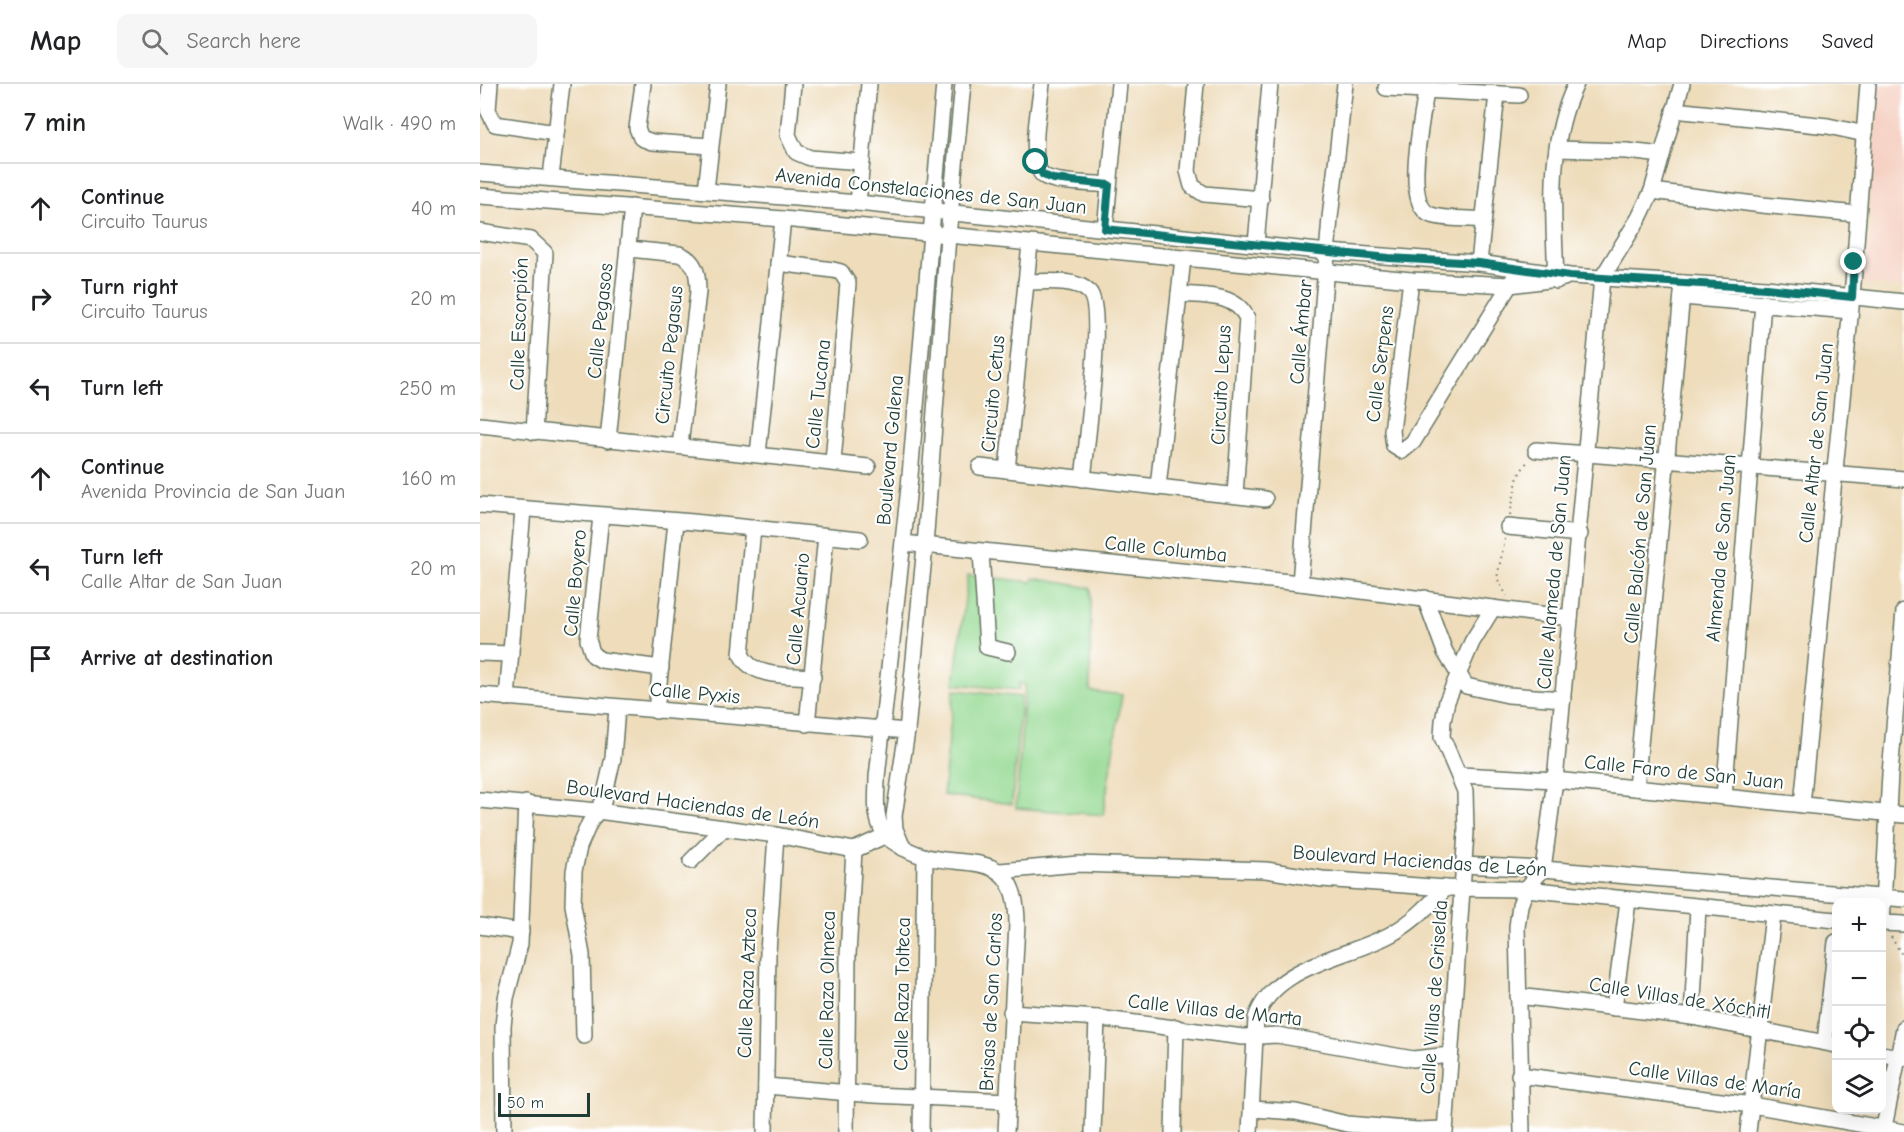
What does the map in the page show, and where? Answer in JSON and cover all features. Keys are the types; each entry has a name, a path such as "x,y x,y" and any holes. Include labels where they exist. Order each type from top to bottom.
{"street":[{"path":"490,84 488,110 495,124 556,133"},
{"path":"551,177 562,84"},
{"path":"643,84 638,128 641,138 652,142 710,146"},
{"path":"706,190 718,84"},
{"path":"793,84 788,135 796,152 810,158 862,162"},
{"path":"858,203 869,84"},
{"name":"Boulevard Galena","path":"945,84 903,543 877,777 878,819 892,828 907,731 925,546 948,236 963,84"},
{"path":"1042,84 1035,150 1038,170 1053,179 1109,185"},
{"path":"1105,229 1119,84"},
{"path":"1196,84 1188,171 1192,186 1204,194 1261,199"},
{"path":"1256,244 1270,84"},
{"name":"Calle Ámbar","path":"1300,583 1328,252 1345,84"},
{"path":"1560,277 1554,185 1557,149 1569,99 1576,84"},
{"path":"1602,278 1639,218 1652,191 1682,84"},
{"name":"Calle Altar de San Juan","path":"1802,805 1851,304 1868,84"},
{"path":"1386,88 1520,95"},
{"path":"1426,91 1415,184 1418,203 1431,215 1482,220"},
{"path":"1479,263 1497,94"},
{"path":"1674,110 1828,126 1865,134"},
{"path":"1557,149 1617,150 1662,155"},
{"name":"Avenida Constelaciones de San Juan","path":"480,172 858,203 1328,252 1479,263 1520,268 1560,277"},
{"path":"1652,191 1858,214"},
{"path":"480,196 783,219 1411,280 1510,285 1560,277 1602,278 1763,303 1904,302"},
{"name":"Calle Pegasos","path":"608,440 632,207"},
{"path":"758,454 783,219"},
{"name":"Calle Escorpión","path":"480,232 531,240 545,253 534,432"},
{"name":"Circuito Cetus","path":"1030,244 1007,470 1265,499"},
{"name":"Circuito Pegasus","path":"629,249 679,254 686,257 696,268 698,292 680,447"},
{"path":"1158,486 1183,258"},
{"name":"Calle Tucana","path":"758,454 832,462 848,283 841,272 778,263"},
{"path":"1510,285 1520,268"},
{"name":"Calle Alameda de San Juan","path":"1543,869 1555,780 1580,534 1602,278"},
{"name":"Calle Serpens","path":"1411,280 1392,431 1392,440 1398,450 1410,446 1510,285"},
{"path":"1026,282 1078,285 1089,291 1094,299 1095,336 1083,479"},
{"path":"1682,290 1851,304"},
{"name":"Calle Balcón de San Juan","path":"1636,788 1644,729 1682,290"},
{"name":"Circuito Lepus","path":"1179,294 1234,302 1242,308 1247,318 1235,495"},
{"name":"Almenda de San Juan","path":"1724,797 1763,303"},
{"path":"480,425 608,440"},
{"name":"Circuito Pegasus","path":"608,440 758,454"},
{"path":"1536,450 1904,479"},
{"path":"832,462 868,467"},
{"path":"980,467 1007,470"},
{"name":"Calle Boyero","path":"480,505 753,528"},
{"path":"507,698 523,510"},
{"name":"Calle Boyero","path":"601,516 588,629 591,649 601,660 661,668"},
{"path":"656,711 676,522"},
{"path":"1508,526 1580,534"},
{"name":"Calle Acuario","path":"807,724 813,677 826,536 753,528 741,654 748,664 762,672 813,677"},
{"path":"826,536 860,539"},
{"name":"Calle Columba","path":"903,543 1300,583 1570,618"},
{"path":"981,552 987,647 1008,652"},
{"path":"1425,598 1435,628 1459,677 1473,690 1563,699"},
{"name":"Calle Villas de Griselda","path":"1445,1131 1463,889 1465,791 1442,737 1447,701 1472,642 1493,608"},
{"path":"1882,897 1904,611"},
{"path":"480,652 511,654"},
{"name":"Calle Pyxis","path":"480,695 883,731 907,731"},
{"path":"584,1036 582,955 573,905 573,882 579,847 603,802 610,777 617,708"},
{"name":"Calle Faro de San Juan","path":"1460,775 1555,780 1904,815"},
{"name":"Boulevard Haciendas de León","path":"480,800 598,811 724,828 854,850"},
{"path":"504,1132 505,1007 521,932 526,803"},
{"path":"691,861 724,828"},
{"path":"854,850 892,828 903,848 925,857 968,860 1000,871"},
{"name":"Calle Raza Azteca","path":"765,1132 768,952 776,836"},
{"name":"Calle Raza Olmeca","path":"846,1132 848,955 854,850"},
{"name":"Calle Raza Tolteca","path":"921,1132 925,857"},
{"name":"Boulevard Haciendas de León","path":"1000,871 1078,864 1266,870 1322,879 1463,889 1526,889 1832,920"},
{"name":"Boulevard Haciendas de León","path":"1464,865 1543,869 1904,899"},
{"path":"1522,1132 1517,927 1526,889 1543,869"},
{"name":"Brisas de San Carlos","path":"1000,871 1014,893 1017,907 1006,1132"},
{"path":"1250,1132 1254,1036 1260,1007 1283,983 1331,957 1391,934 1424,912 1446,888"},
{"path":"1614,1008 1628,900"},
{"path":"1692,1017 1698,908"},
{"path":"1748,1132 1773,915"},
{"path":"1886,923 1904,924"},
{"path":"480,926 521,932"},
{"path":"1831,1043 1836,952"},
{"name":"Calle Villas de Xóchitl","path":"1518,996 1692,1017 1831,1043"},
{"name":"Calle Villas de Marta","path":"1011,1012 1097,1018 1254,1036 1278,1035 1413,1059 1450,1055"},
{"path":"1093,1132 1097,1018"},
{"path":"1173,1132 1176,1027"},
{"path":"1883,1130 1902,1058 1904,1028"},
{"path":"1886,1055 1902,1058"},
{"name":"Calle Villas de María","path":"1519,1075 1752,1105 1904,1132"},
{"path":"766,1086 846,1094 1008,1101"},
{"path":"1252,1109 1296,1112 1347,1124 1445,1131"}],"path":[{"path":"1886,929 1904,958"}],"shaded area":[{"path":"1879,84 1904,84 1904,288 1863,283 1873,222 1869,213"}],"green space":[{"path":"968,575 1032,582 1033,578 1091,588 1090,691 1122,695 1103,815 1016,808 1025,684 1020,683 1019,690 954,684"},
{"path":"954,690 1021,697 1012,804 943,795"}],"route":[{"path":"1036,162 1038,170 1053,179 1109,185 1105,229 1389,258 1479,263 1556,272 1570,276 1766,288 1852,297 1854,262"}]}
